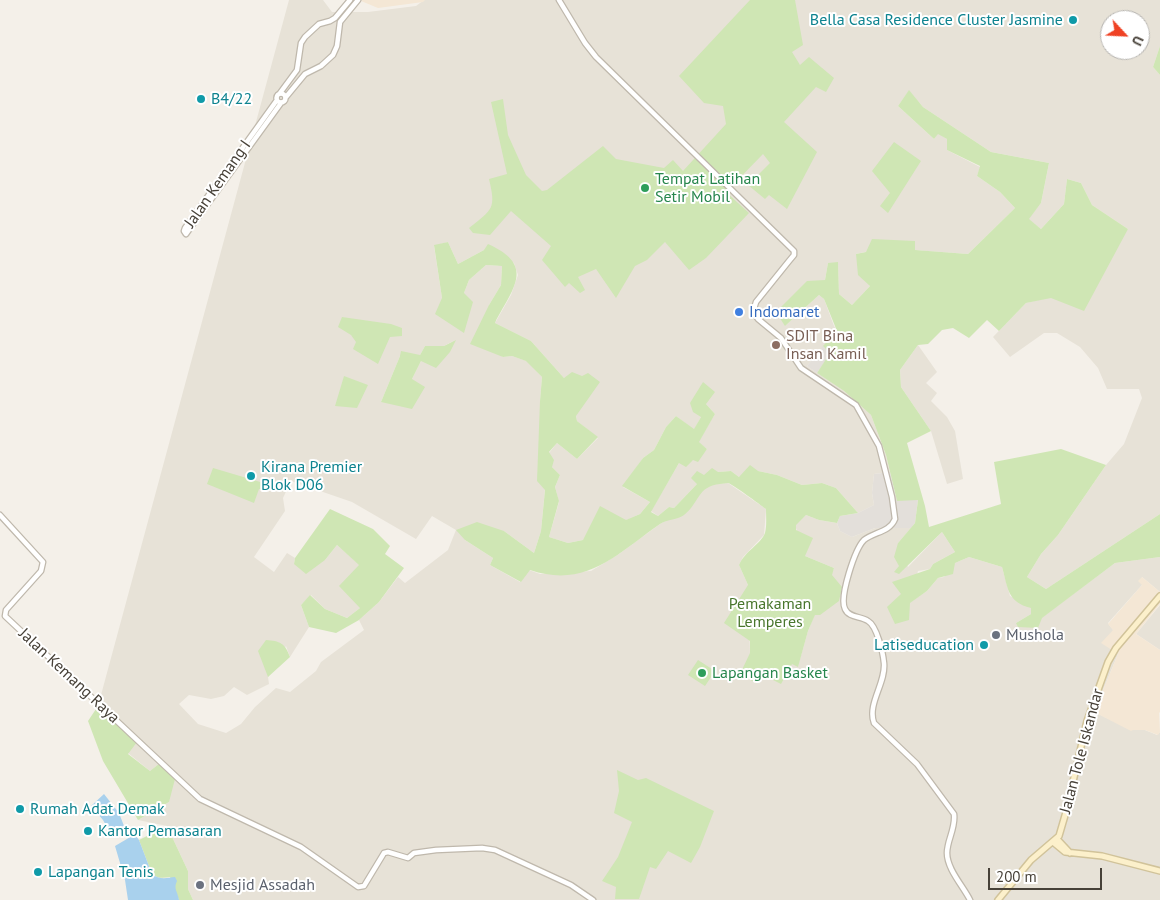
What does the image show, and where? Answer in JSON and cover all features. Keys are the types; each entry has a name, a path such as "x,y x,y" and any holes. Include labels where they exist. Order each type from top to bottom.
{"main road":[{"name":"Jalan Tole Iskandar","path":"1055,841 1066,812 1088,716 1108,662 1114,650 1160,596"},
{"path":"998,900 1031,860 1055,841 1063,851 1070,853 1102,856 1160,870"}],"street":[{"path":"559,0 584,42 596,57 793,250 794,255 756,302 753,308 754,313 758,319 781,338 802,368 856,405 879,446 896,518 891,526 867,538 860,546 844,591 844,606 850,615 870,622 876,631 884,668 874,709 874,723 917,764 954,814 954,823 947,847 947,857 970,900"},
{"path":"349,1 330,21 319,24 304,37 301,43 297,70 277,96 279,101 284,102 305,74 321,66 333,55 337,46 340,22 355,2"},
{"path":"330,21 339,29"},
{"path":"297,70 305,74"},
{"path":"280,94 284,94 286,97"},
{"name":"Jalan Kemang I","path":"279,101 186,234 185,228 279,101"},
{"name":"Jalan Kemang Raya","path":"0,515 43,562 41,571 6,610 5,616 200,799 301,846 358,887 364,886 384,853 388,852 408,858 414,853 482,848 504,853 571,885 593,900"}],"shaded area":[{"path":"289,0 323,0 332,12 368,12 416,6 424,0 1160,0 1160,46 1153,67 1160,75 1160,514 1046,589 1027,577 1041,554 1058,535 1106,465 1124,444 1142,398 1139,389 1107,389 1098,368 1080,347 1057,333 1044,333 1010,357 993,337 1026,303 1051,297 1128,229 1092,205 1081,183 1067,179 1064,204 1041,229 1028,219 1041,203 1049,163 991,152 923,107 909,91 898,106 934,139 938,133 947,139 947,150 980,167 977,176 1000,192 1015,208 968,254 914,250 915,241 856,254 870,286 852,305 839,294 838,263 828,263 825,280 785,326 819,295 824,299 837,331 807,366 844,391 871,415 886,455 890,472 874,474 872,493 874,505 858,513 836,488 822,483 802,485 777,475 758,471 739,477 731,471 718,472 697,484 674,508 669,507 658,516 651,511 679,463 693,459 707,449 698,442 715,414 706,404 703,382 701,417 694,430 676,416 666,427 654,450 643,458 623,487 650,502 640,514 583,540 568,543 549,537 559,502 555,487 560,475 552,467 549,453 557,443 577,459 598,438 577,421 576,416 582,376 564,378 531,341 495,323 511,295 518,275 514,263 484,250 458,264 448,242 434,246 442,298 464,293 469,280 486,265 502,266 501,285 489,305 502,357 512,356 527,361 542,377 540,401 545,489 541,531 534,553 504,531 465,540 493,558 490,565 520,582 529,570 540,574 591,571 619,554 660,524 669,519 677,518 706,487 728,483 766,509 764,535 743,557 739,565 748,585 750,653 759,673 792,663 798,666 808,631 834,568 805,556 795,525 806,515 819,520 837,523 840,531 852,537 875,528 911,528 898,543 908,567 942,532 955,552 933,564 930,569 918,571 909,603 927,591 938,578 944,577 955,563 969,557 1002,567 1010,596 1031,607 1031,614 1016,623 1038,627 1041,618 1115,563 1160,557 1160,592 1142,577 1142,585 1108,623 1113,630 1118,654 1094,712 1133,730 1145,730 1157,735 1160,732 1160,900 193,900 188,889 188,871 167,826 138,820 169,802 160,763 150,771 128,753 98,706","holes":["455,340 421,361 412,379 381,402 400,356 420,355 425,346 444,346","291,481 352,502 416,539 432,516 456,530 448,550 405,583 398,577 379,602 359,620 364,630 321,662 316,671 290,692 276,688 255,707 241,724 226,733 198,724 179,704 189,695 211,699 224,696 234,687 247,695 269,684 268,677 286,646 290,657 309,627 301,605 311,595 325,609 347,618 360,608 360,565 337,545 325,560 294,564 295,558 287,553 274,572 254,557 285,511 283,498"]},
{"path":"362,0 425,0 423,2 378,8"},
{"path":"918,345 937,372 926,383 937,393 931,401 947,417 955,431 963,479 947,484 931,431 901,387 900,370"},
{"path":"823,346 831,353 817,373 807,366"},
{"path":"890,472 897,500 918,500 915,523 911,528 875,528 852,537 840,531 837,523 840,516 858,513 874,505 872,493 874,474"},
{"path":"1142,577 1160,592 1160,604 1136,634 1160,650 1160,732 1158,735 1145,730 1131,731 1094,712 1118,654 1101,643 1113,630 1108,624 1142,585 1138,581"},
{"path":"1160,605 1160,650 1136,634"}],"green space":[{"path":"750,0 795,0 803,45 792,52 800,65 809,57 834,78 826,92 816,87 784,122 817,152 787,209 769,195 765,199 748,185 770,163 763,154 726,192 749,213 706,258 689,270 665,242 647,260 635,266 616,298 596,269 578,277 585,290 580,293 569,283 565,287 542,260 551,246 511,211 490,235 473,233 469,228 491,208 492,197 489,179 507,174 491,102 503,99 508,135 526,175 542,191 547,190 603,146 616,159 664,168 673,160 683,171 726,124 723,106 704,103 679,76"},
{"path":"1160,46 1160,75 1153,67"},
{"path":"909,90 923,107 991,152 1049,163 1041,203 1029,219 1041,229 1064,204 1067,179 1081,183 1092,205 1128,229 1084,311 1051,298 1026,303 999,331 987,320 969,338 953,328 942,330 928,344 918,345 900,370 901,387 931,431 907,443 929,527 1001,504 994,462 1061,449 1106,465 1058,535 1041,554 1027,577 1046,589 1160,514 1160,557 1115,563 1042,618 1038,628 1018,627 1016,623 1031,614 1031,608 1017,602 1013,598 1007,588 1002,567 969,557 955,563 953,574 938,578 927,591 910,603 909,620 895,624 887,607 901,594 892,582 930,569 933,564 955,552 942,532 899,574 894,572 899,566 894,557 898,543 915,523 918,500 897,501 886,455 871,415 844,391 817,373 830,353 823,346 837,331 824,299 819,295 785,326 776,312 807,281 825,280 828,263 838,262 839,294 852,305 870,286 858,275 856,254 866,252 872,239 915,241 915,250 968,254 1015,208 1000,192 977,176 980,166 947,150 947,139 938,134 934,139 898,106"},
{"path":"894,142 921,161 888,213 880,206 890,193 872,171"},
{"name":"Pemakaman Lemperes","path":"448,242 458,264 484,250 488,244 503,252 512,261 516,270 516,279 513,289 495,323 531,341 564,378 572,372 582,376 588,373 600,382 576,416 577,421 598,437 577,459 557,443 549,452 554,460 552,467 560,475 555,487 559,501 549,537 568,543 583,540 600,506 626,520 640,514 650,502 622,486 643,458 654,450 666,427 676,416 694,429 701,417 693,412 690,403 703,382 715,392 706,404 715,414 699,442 707,449 698,462 693,460 686,467 679,463 651,512 658,516 669,507 674,508 697,484 691,478 697,471 704,475 712,468 718,472 731,471 739,477 750,465 758,471 777,475 802,485 822,483 836,488 858,513 840,516 837,523 819,520 806,515 796,525 796,530 813,538 805,556 834,568 832,575 842,587 839,601 820,615 815,615 808,631 798,667 792,664 781,684 759,673 754,682 740,674 750,653 750,641 724,623 748,585 739,565 763,537 766,524 766,509 728,483 712,485 707,488 684,515 660,524 615,557 584,572 568,575 550,575 530,570 521,582 490,565 493,558 465,540 456,530 477,522 504,531 534,553 541,531 545,490 537,481 542,377 526,361 512,356 503,357 470,344 501,285 502,266 486,265 469,280 464,293 473,302 464,333 435,314 442,298 434,245"},
{"path":"342,317 391,324 402,328 402,336 390,337 378,364 353,349 356,342 351,335 338,327"},
{"path":"456,340 450,352 436,368 421,361 412,379 425,387 412,409 381,402 401,351 420,355 425,346 444,346"},
{"path":"344,376 368,385 357,408 335,406"},
{"path":"213,468 267,484 264,490 259,489 254,503 207,484"},
{"path":"330,509 373,529 390,546 385,554 404,568 379,602 359,620 336,633 309,627 301,605 310,595 325,609 347,618 360,608 339,586 359,565 337,545 325,560 306,574 294,564 295,558"},
{"path":"266,640 281,644 290,657 268,677 258,651"},
{"name":"Lapangan Basket","path":"698,660 715,671 705,686 688,675"},
{"path":"98,706 137,742 128,754 150,771 160,763 175,779 169,802 138,820 103,761 88,721"},
{"path":"617,770 638,780 646,778 714,811 700,847 691,863 668,851 656,869 650,867 639,899 615,899 616,887 602,881 618,857 632,822 614,813 619,791"},
{"path":"167,826 188,871 188,889 193,900 179,900 170,877 163,878 152,874 139,840"}],"water":[{"path":"104,794 119,813 124,826 110,833 103,820 91,806"},
{"path":"132,836 136,836 139,840 152,874 160,878 175,877 179,900 128,900 125,880 115,846"}],"place":[{"name":"Bella Casa Residence Cluster Jasmine","path":"1073,20"},
{"name":"B4/22","path":"201,99"},
{"name":"Tempat Latihan Setir Mobil","path":"645,188"},
{"name":"Indomaret","path":"739,312"},
{"name":"SDIT Bina Insan Kamil","path":"776,345"},
{"name":"Kirana Premier Blok D06","path":"251,476"},
{"name":"Mushola","path":"996,635"},
{"name":"Latiseducation","path":"984,645"},
{"name":"Lapangan Basket","path":"702,673"},
{"name":"Rumah Adat Demak","path":"20,809"},
{"name":"Kantor Pemasaran","path":"88,831"},
{"name":"Lapangan Tenis","path":"38,872"},
{"name":"Mesjid Assadah","path":"200,885"}]}
